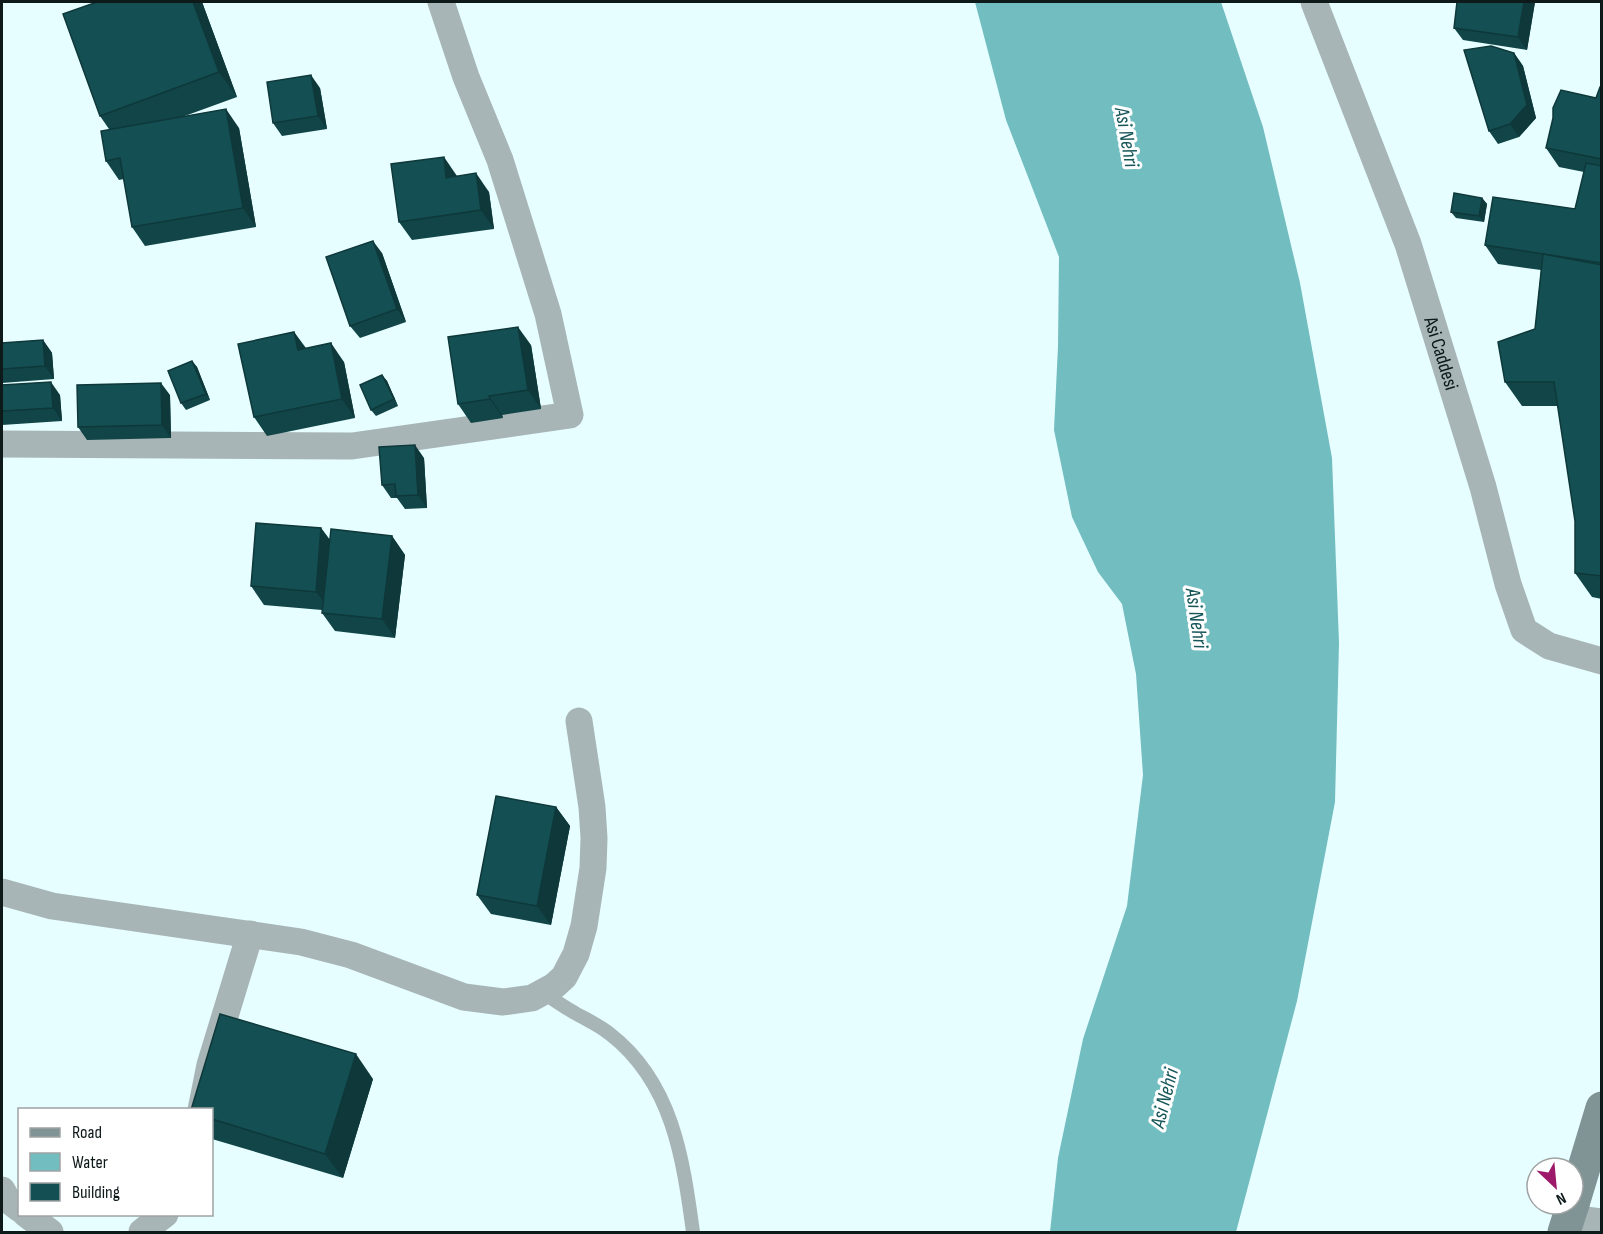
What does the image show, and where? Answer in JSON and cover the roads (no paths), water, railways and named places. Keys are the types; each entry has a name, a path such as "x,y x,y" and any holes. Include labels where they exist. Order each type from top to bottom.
{"street":[{"path":"2,444 352,446 570,415 548,314 504,171 466,77 441,2"},
{"name":"Asi Caddesi","path":"1314,2 1408,244 1483,487 1508,584 1524,630 1549,646 1602,661"},
{"path":"2,892 52,906 301,942 351,955 464,997 504,1002 532,998 544,993 564,977 576,954 584,926 593,868 594,838 592,807 579,721"},
{"path":"201,1108 210,1065 250,934"},
{"path":"1585,1165 1602,1108"},
{"path":"2,1190 7,1199 18,1207"},
{"path":"27,1216 50,1233"},
{"path":"142,1233 164,1216"},
{"path":"1575,1216 1602,1222"}],"lane":[{"path":"544,993 576,1014 597,1024 627,1048 644,1069 666,1111 681,1153 693,1233"}],"water":[{"name":"Asi Nehri","path":"975,2 1221,2 1263,127 1300,283 1332,458 1339,643 1335,802 1297,1001 1236,1232 1050,1232 1058,1158 1083,1039 1127,906 1143,775 1136,674 1122,604 1098,572 1072,517 1054,430 1059,257 1006,120"}]}
